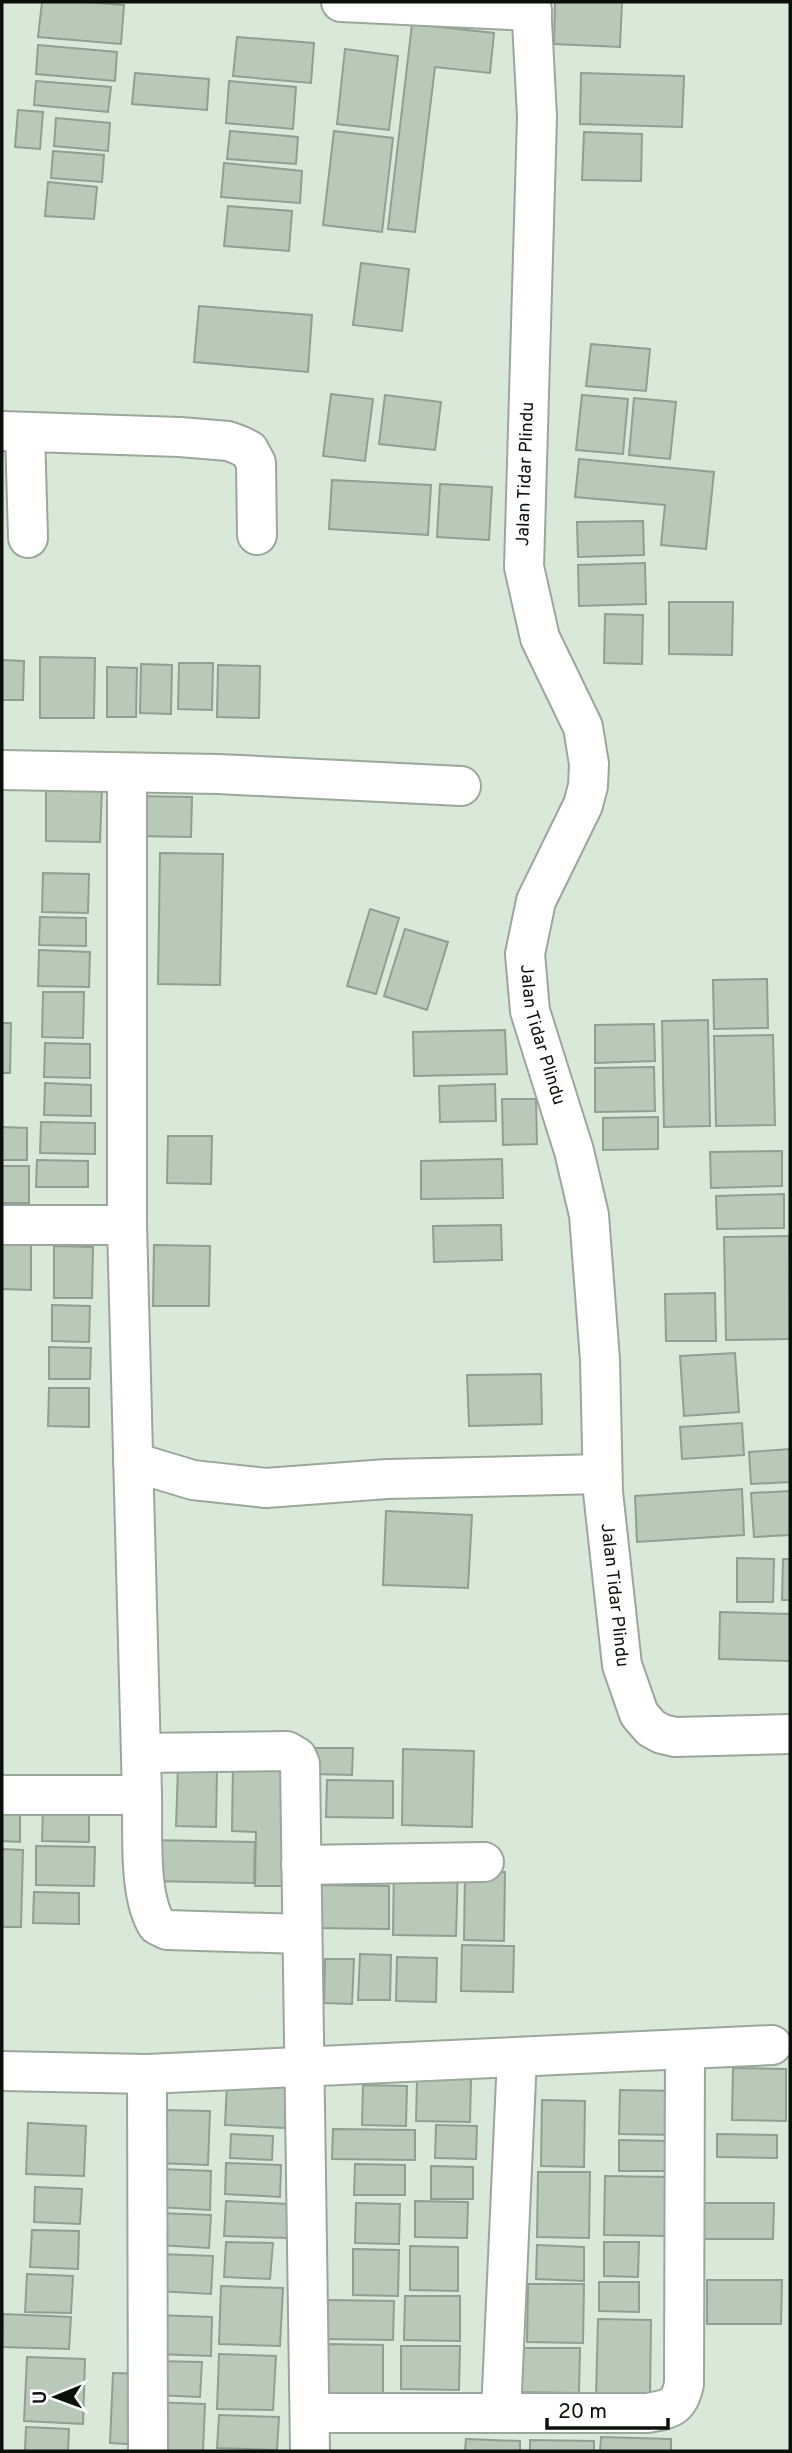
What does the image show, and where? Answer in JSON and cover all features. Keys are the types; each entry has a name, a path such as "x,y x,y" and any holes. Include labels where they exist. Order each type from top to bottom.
{"street":[{"path":"341,2 531,6"},
{"name":"Jalan Tidar Plindu","path":"531,6 537,117 524,567 540,638 583,727 589,765 588,786 583,805 536,901 525,954 530,1011 574,1151 589,1215 600,1360 602,1474 622,1665 639,1714 651,1728 662,1734 675,1737 790,1734"},
{"path":"28,538 13,431 180,437 239,444 248,450 256,463 257,535"},
{"path":"2,770 218,774 461,786"},
{"path":"127,773 127,1225 145,1882 153,1918 167,1930 302,1934"},
{"path":"2,1225 127,1225"},
{"path":"133,1462 193,1480 266,1488 387,1479 602,1474"},
{"path":"141,1753 287,1751 293,1753 300,1764 310,2451"},
{"path":"2,1795 142,1795"},
{"path":"301,1865 484,1862"},
{"path":"2,2071 147,2074 772,2045"},
{"path":"311,2413 647,2413 675,2405 681,2398 684,2384 685,2050"},
{"path":"500,2413 517,2057"},
{"path":"147,2074 148,2451"}],"building":[{"path":"42,2 124,5 121,44 38,37"},
{"path":"555,2 622,2 620,47 554,44"},
{"path":"412,24 494,33 490,73 435,67 415,232 388,229"},
{"path":"237,37 314,43 311,83 233,76"},
{"path":"38,45 117,52 115,81 36,74"},
{"path":"345,49 398,56 389,130 337,124"},
{"path":"135,73 209,79 207,110 132,104"},
{"path":"581,73 684,76 682,127 580,124"},
{"path":"36,81 111,87 108,112 34,105"},
{"path":"229,81 296,87 293,129 226,123"},
{"path":"18,110 43,112 40,149 15,147"},
{"path":"56,118 110,123 108,151 54,146"},
{"path":"230,131 298,137 296,164 227,159"},
{"path":"334,131 393,138 382,232 323,225"},
{"path":"584,132 642,134 641,181 582,180"},
{"path":"53,151 104,155 102,182 51,178"},
{"path":"224,163 302,171 300,203 221,197"},
{"path":"48,182 97,187 94,219 45,216"},
{"path":"228,206 292,211 289,251 224,246"},
{"path":"361,263 409,269 402,331 353,325"},
{"path":"199,306 312,315 308,372 194,362"},
{"path":"591,344 650,349 646,391 586,386"},
{"path":"331,394 373,399 365,461 323,456"},
{"path":"385,395 441,402 435,450 379,444"},
{"path":"582,395 628,399 623,454 576,450"},
{"path":"634,398 676,402 670,459 629,455"},
{"path":"579,459 714,472 706,549 661,545 665,505 575,497"},
{"path":"332,480 431,485 428,535 329,529"},
{"path":"440,484 492,487 489,540 437,537"},
{"path":"643,521 644,555 578,557 577,522"},
{"path":"645,563 646,604 579,606 578,565"},
{"path":"669,602 733,602 732,655 669,654"},
{"path":"605,614 643,615 642,664 604,663"},
{"path":"40,657 95,658 94,718 40,718"},
{"path":"2,660 24,661 23,700 2,700"},
{"path":"179,663 213,663 212,710 178,709"},
{"path":"141,664 172,665 171,714 140,713"},
{"path":"218,665 260,666 259,718 217,717"},
{"path":"107,667 137,668 136,717 107,717"},
{"path":"46,787 102,788 100,842 46,841"},
{"path":"137,796 192,797 191,837 136,836"},
{"path":"160,853 223,854 220,985 158,984"},
{"path":"43,873 89,874 88,913 42,912"},
{"path":"370,909 399,918 376,994 347,986"},
{"path":"40,917 86,918 86,946 39,945"},
{"path":"405,929 448,942 427,1010 384,996"},
{"path":"39,950 90,952 89,987 38,986"},
{"path":"767,979 768,1028 714,1029 713,980"},
{"path":"43,992 84,992 83,1038 42,1037"},
{"path":"708,1020 710,1126 664,1127 662,1021"},
{"path":"2,1023 11,1023 10,1073 2,1073"},
{"path":"654,1024 655,1061 595,1063 595,1025"},
{"path":"505,1030 507,1074 414,1076 413,1032"},
{"path":"773,1035 775,1125 716,1126 714,1036"},
{"path":"45,1043 90,1044 90,1078 44,1077"},
{"path":"654,1067 655,1111 595,1112 595,1068"},
{"path":"45,1083 91,1085 91,1116 44,1115"},
{"path":"495,1084 496,1121 440,1122 439,1086"},
{"path":"502,1099 536,1099 537,1144 503,1145"},
{"path":"658,1117 658,1149 603,1150 603,1118"},
{"path":"41,1122 95,1123 95,1154 40,1153"},
{"path":"2,1127 27,1128 27,1160 2,1160"},
{"path":"168,1136 212,1136 211,1184 167,1183"},
{"path":"782,1151 782,1186 711,1188 710,1152"},
{"path":"502,1159 503,1198 421,1199 421,1161"},
{"path":"37,1160 88,1161 88,1187 36,1187"},
{"path":"2,1166 29,1166 29,1203 2,1203"},
{"path":"784,1194 784,1228 717,1229 716,1196"},
{"path":"501,1225 502,1260 434,1262 433,1226"},
{"path":"789,1236 790,1339 726,1340 724,1237"},
{"path":"2,1242 31,1243 31,1290 2,1289"},
{"path":"154,1245 210,1246 209,1306 153,1306"},
{"path":"54,1246 93,1247 92,1298 54,1298"},
{"path":"715,1293 716,1341 666,1341 665,1294"},
{"path":"52,1305 90,1306 89,1342 52,1341"},
{"path":"49,1347 91,1348 90,1379 49,1379"},
{"path":"735,1353 739,1412 684,1416 680,1356"},
{"path":"541,1374 542,1424 469,1426 467,1375"},
{"path":"49,1388 89,1388 89,1427 48,1426"},
{"path":"742,1423 744,1455 682,1459 680,1427"},
{"path":"790,1449 790,1482 751,1484 749,1452"},
{"path":"742,1489 744,1535 637,1542 635,1496"},
{"path":"790,1491 790,1535 754,1537 751,1493"},
{"path":"386,1511 472,1515 468,1588 383,1585"},
{"path":"737,1558 774,1559 773,1602 737,1602"},
{"path":"783,1559 790,1559 790,1600 782,1600"},
{"path":"720,1612 790,1614 790,1661 719,1659"},
{"path":"315,1748 353,1748 352,1775 314,1774"},
{"path":"403,1749 474,1751 472,1827 402,1825"},
{"path":"233,1762 289,1763 286,1886 255,1886 256,1832 232,1831"},
{"path":"178,1768 217,1769 216,1827 176,1826"},
{"path":"327,1780 393,1781 393,1818 326,1817"},
{"path":"2,1796 20,1797 20,1842 2,1841"},
{"path":"43,1808 89,1809 89,1842 42,1841"},
{"path":"149,1840 255,1842 254,1883 147,1881"},
{"path":"36,1846 95,1847 94,1886 36,1885"},
{"path":"2,1849 23,1850 21,1927 2,1927"},
{"path":"394,1863 458,1865 456,1936 393,1935"},
{"path":"465,1871 505,1872 504,1941 464,1940"},
{"path":"314,1885 389,1886 389,1929 314,1928"},
{"path":"34,1892 79,1893 79,1924 33,1923"},
{"path":"462,1945 514,1946 513,1992 461,1991"},
{"path":"360,1954 391,1955 390,2000 358,2000"},
{"path":"397,1957 437,1958 436,2002 396,2001"},
{"path":"325,1959 354,1959 352,2004 324,2003"},
{"path":"733,2068 786,2069 786,2121 732,2120"},
{"path":"417,2079 471,2079 470,2122 416,2121"},
{"path":"227,2084 286,2086 285,2128 225,2125"},
{"path":"363,2085 407,2086 406,2126 362,2125"},
{"path":"620,2090 677,2091 677,2135 619,2134"},
{"path":"542,2100 585,2101 584,2167 541,2166"},
{"path":"161,2110 210,2111 208,2165 159,2163"},
{"path":"28,2123 86,2126 84,2176 26,2174"},
{"path":"436,2125 477,2126 476,2159 435,2158"},
{"path":"333,2129 415,2130 415,2160 332,2159"},
{"path":"231,2134 273,2136 272,2160 230,2158"},
{"path":"717,2134 777,2135 777,2158 717,2157"},
{"path":"619,2140 669,2141 668,2171 619,2171"},
{"path":"226,2163 281,2165 280,2197 225,2194"},
{"path":"355,2164 405,2165 405,2195 354,2195"},
{"path":"431,2166 473,2167 473,2199 431,2199"},
{"path":"160,2169 211,2171 210,2210 158,2207"},
{"path":"538,2172 590,2172 589,2238 537,2237"},
{"path":"605,2176 671,2177 670,2236 604,2235"},
{"path":"35,2187 82,2189 80,2224 34,2222"},
{"path":"226,2201 289,2204 288,2238 224,2236"},
{"path":"415,2201 468,2202 467,2238 415,2237"},
{"path":"356,2203 400,2204 399,2244 355,2243"},
{"path":"697,2203 774,2203 773,2239 697,2239"},
{"path":"159,2213 211,2215 209,2248 158,2245"},
{"path":"32,2230 79,2231 78,2269 30,2267"},
{"path":"226,2242 273,2243 270,2279 224,2277"},
{"path":"604,2242 639,2242 638,2277 604,2276"},
{"path":"537,2245 584,2247 584,2281 536,2279"},
{"path":"410,2246 458,2247 458,2291 410,2290"},
{"path":"353,2249 399,2250 398,2296 353,2295"},
{"path":"159,2254 213,2256 211,2294 157,2291"},
{"path":"27,2274 73,2276 71,2313 25,2312"},
{"path":"707,2280 782,2280 781,2324 707,2324"},
{"path":"599,2282 639,2282 639,2312 599,2311"},
{"path":"528,2284 584,2284 583,2343 527,2342"},
{"path":"221,2286 283,2288 280,2346 219,2344"},
{"path":"405,2296 460,2296 460,2341 404,2340"},
{"path":"328,2300 394,2301 393,2340 328,2339"},
{"path":"3,2314 71,2317 69,2349 2,2347"},
{"path":"156,2315 212,2317 211,2356 155,2354"},
{"path":"598,2319 651,2320 650,2399 596,2398"},
{"path":"326,2344 383,2345 383,2395 326,2394"},
{"path":"401,2346 460,2346 459,2390 401,2389"},
{"path":"517,2348 580,2348 579,2393 517,2392"},
{"path":"219,2354 276,2356 273,2410 217,2409"},
{"path":"27,2357 85,2359 83,2424 24,2421"},
{"path":"156,2361 202,2362 200,2397 154,2395"},
{"path":"113,2373 147,2374 144,2445 110,2443"},
{"path":"152,2402 205,2404 203,2451 151,2451"},
{"path":"219,2415 279,2417 277,2450 217,2448"},
{"path":"26,2427 69,2429 68,2451 25,2451"},
{"path":"601,2437 671,2439 671,2451 600,2451"},
{"path":"466,2439 520,2441 520,2451 465,2451"},
{"path":"530,2440 594,2441 594,2451 530,2451"}]}
